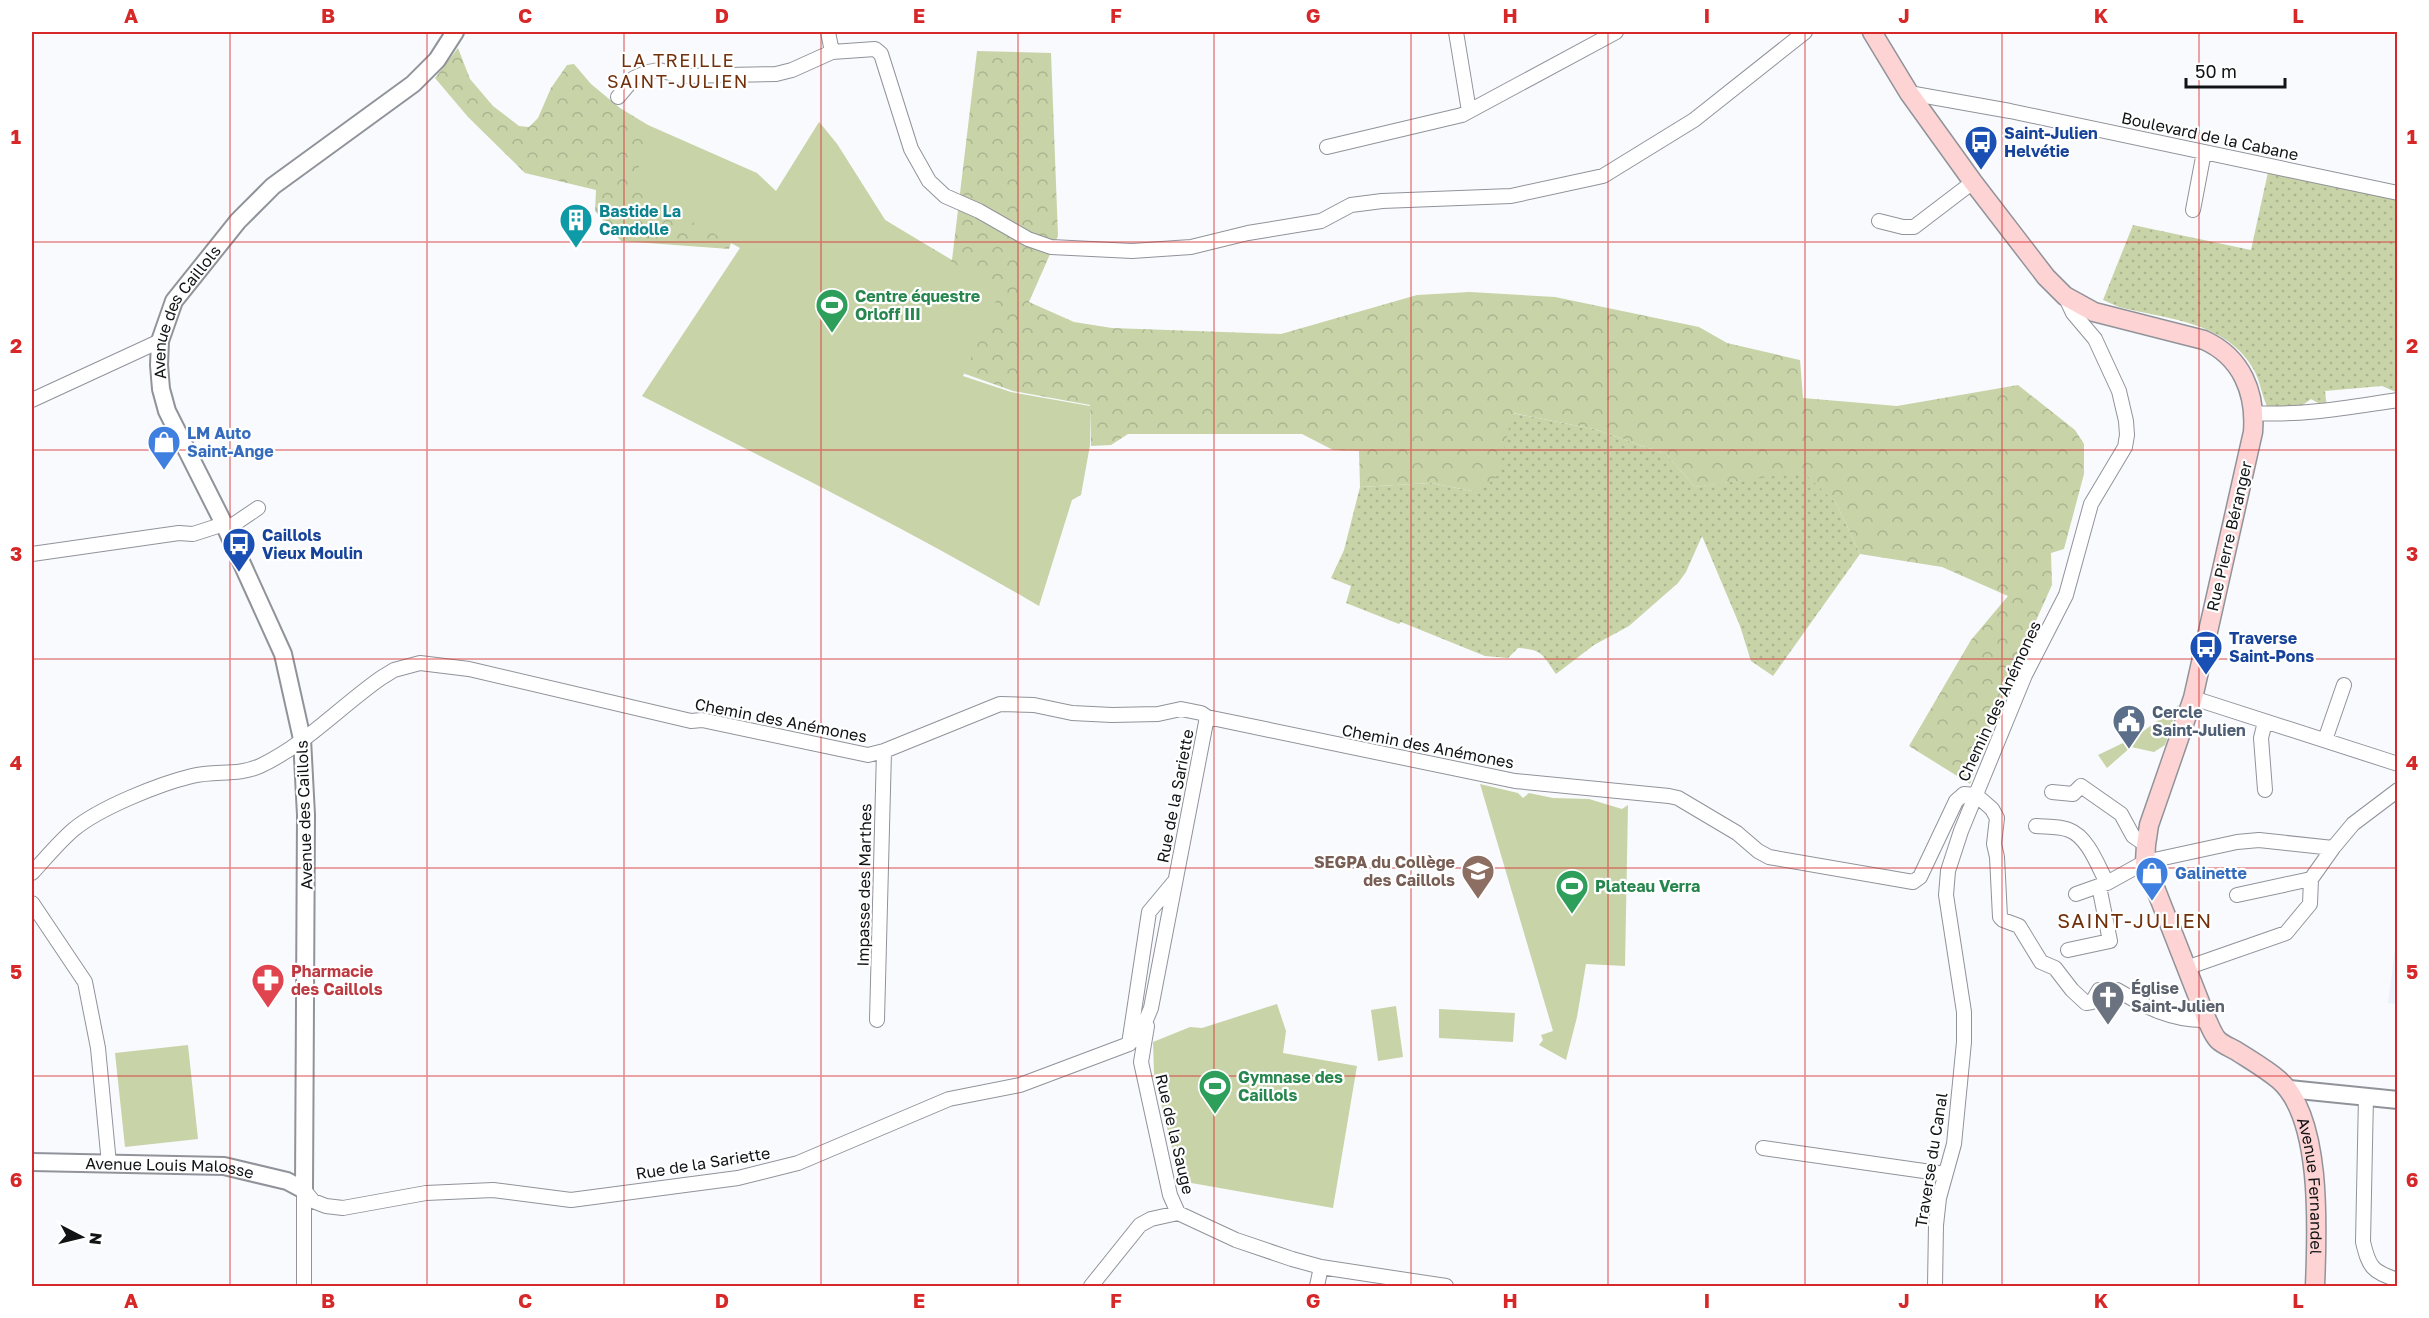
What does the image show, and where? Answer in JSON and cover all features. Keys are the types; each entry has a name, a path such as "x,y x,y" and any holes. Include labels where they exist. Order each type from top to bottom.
{"main road":[{"name":"Rue Pierre Béranger","path":"1872,32 1910,93 1973,182 2046,277 2065,296 2094,312 2190,336 2216,345 2233,361 2247,381 2254,414 2253,432 2193,698 2149,825 2145,854"},
{"path":"2145,854 2186,968 2207,1020 2218,1040 2264,1067 2289,1089"},
{"name":"Avenue Fernandel","path":"2289,1089 2298,1104 2307,1131 2315,1189 2318,1223 2315,1287"}],"street":[{"name":"Avenue des Caillols","path":"304,1287 306,826 302,739 284,654 226,526 167,411 161,389 160,341 174,301 238,221 273,186 412,84 437,60 455,32"},
{"path":"828,32 832,52"},
{"path":"1456,32 1469,111"},
{"path":"1327,147 1469,111 1616,32"},
{"path":"618,97 634,78 648,72 659,70 681,76 776,74 792,70 832,52 875,49 881,54 911,149 928,181 945,196 979,211 1028,239 1051,248 1132,251 1191,248 1248,233 1321,221 1351,205 1382,201 1511,196 1603,176 1695,120 1805,32"},
{"name":"Boulevard de la Cabane","path":"1910,93 2010,111 2397,193"},
{"path":"2193,210 2204,152"},
{"path":"1879,221 1903,227 1914,227 1973,182"},
{"name":"Chemin des Anémones","path":"32,873 74,829 106,810 155,786 195,775 247,771 261,766 302,739 381,678 394,670 420,663 469,669 691,721 702,720 868,755 884,751 1000,704 1034,705 1072,713 1112,715 1158,714 1181,709 1201,713 1207,717 1515,781 1678,798 1737,833 1769,857 1913,882 1920,876 1956,801 1964,794 1976,795 2025,675 2066,595 2091,504 2125,447 2126,421 2119,391 2095,339 2073,313 2065,296"},
{"path":"32,400 160,341"},
{"path":"2254,414 2311,413 2397,400"},
{"path":"32,554 178,533 193,534 226,526 258,508"},
{"path":"2325,740 2344,686"},
{"path":"2193,698 2397,764"},
{"name":"Rue de la Sariette","path":"304,1190 313,1201 326,1206 343,1208 426,1193 494,1190 572,1200 738,1178 798,1163 949,1099 1020,1085 1129,1044 1141,1032 1149,1018 1207,717"},
{"path":"2265,722 2261,738 2265,790"},
{"name":"Impasse des Marthes","path":"878,1020 884,751"},
{"path":"2052,792 2073,794 2081,786 2121,814 2145,854"},
{"path":"2186,968 2286,933 2310,904 2311,879 2333,848 2353,824 2397,790"},
{"path":"1976,795 1992,808 1997,818 1994,844 1997,857 2000,917 2002,920 2019,926 2041,962 2055,968 2086,1004 2092,1002 2095,994 2104,988 2117,990 2158,1013 2186,1020 2207,1020"},
{"name":"Traverse du Canal","path":"1935,1287 1936,1225 1939,1198 1954,1144 1964,1022 1946,883 1951,859 1976,795"},
{"path":"2036,825 2074,832 2089,849 2103,884 2110,941 2068,950"},
{"path":"2076,894 2103,884 2145,854 2169,856 2250,840 2333,848"},
{"path":"2237,895 2311,879"},
{"name":"Rue de la Sariette","path":"1129,1044 1149,912 1175,880"},
{"path":"32,903 85,982 98,1048 109,1164"},
{"name":"Rue de la Sauge","path":"1141,1062 1149,1018"},
{"name":"Rue de la Sauge","path":"1129,1044 1141,1062 1170,1195 1178,1213"},
{"path":"2289,1089 2397,1100"},
{"path":"2366,1096 2363,1242 2373,1270 2397,1280"},
{"path":"1763,1148 1945,1174"},
{"name":"Avenue Louis Malosse","path":"32,1162 224,1166 287,1181 304,1190"},
{"path":"1091,1287 1140,1225 1151,1219 1178,1213 1236,1240 1321,1267 1446,1287"},
{"path":"1317,1287 1321,1267"}],"shaded area":[{"path":"2398,934 2397,1004 2388,1003"}],"green space":[{"path":"458,48 470,79 493,106 519,126 529,127 538,118 551,88 567,65 574,64 591,84 620,108 648,125 743,208 729,249 621,241 595,211 596,190 525,173 468,117 435,78"},
{"path":"977,51 1051,53 1058,236 1029,302 1074,322 1112,328 1281,334 1417,295 1470,292 1555,297 1699,327 1727,343 1800,360 1803,398 1897,406 2018,385 2075,430 2084,444 2084,474 2064,549 2051,553 2052,585 1998,705 1970,784 1909,746 1971,640 2008,596 1942,567 1860,554 1836,503 1803,472 1695,487 1666,454 1594,429 1513,413 1496,478 1472,491 1431,483 1360,487 1359,451 1333,450 1302,434 1128,434 1111,445 1091,446 1090,405 1013,391 940,365 819,122 837,144 885,220 952,260"},
{"name":"Centre équestre Orloff III","path":"819,122 837,144 885,220 1000,292 963,376 1011,392 1090,406 1090,445 1081,495 1072,500 1039,606 892,524 642,396 740,248 634,190 648,125 757,173 776,191"},
{"path":"2268,172 2397,199 2398,384 2396,392 2382,386 2325,391 2327,408 2311,399 2300,407 2269,410 2254,370 2243,354 2229,342 2195,325 2119,307 2103,300 2133,225 2251,250"},
{"path":"1512,413 1594,429 1666,454 1695,487 1803,471 1836,503 1860,554 1773,676 1751,661 1740,626 1702,536 1686,572 1678,583 1629,626 1594,645 1556,674 1541,654 1532,650 1518,648 1508,658 1485,656 1401,622 1399,624 1346,603 1351,586 1331,578 1344,550 1360,487 1431,483 1472,491"},
{"path":"2179,705 2165,745 2154,752 2131,747 2107,768 2098,755 2127,743"},
{"name":"Plateau Verra","path":"1480,784 1518,793 1523,798 1529,793 1553,798 1589,799 1622,809 1628,805 1625,966 1586,964 1577,1017 1566,1060 1539,1045 1543,1040 1541,1035 1553,1031"},
{"path":"1277,1004 1286,1031 1283,1053 1357,1066 1333,1208 1180,1181 1154,1074 1153,1042 1190,1027 1202,1028"},
{"path":"1396,1006 1403,1057 1378,1061 1371,1010"},
{"path":"1439,1009 1515,1013 1513,1042 1439,1038"},
{"path":"188,1045 198,1139 125,1147 115,1053"}],"place":[{"name":"Saint-Julien Helvétie","path":"1981,171"},
{"name":"Bastide La Candolle","path":"576,249"},
{"name":"Centre équestre Orloff III","path":"832,334"},
{"name":"LM Auto Saint-Ange","path":"164,471"},
{"name":"Caillols Vieux Moulin","path":"239,573"},
{"name":"Traverse Saint-Pons","path":"2206,676"},
{"name":"Cercle Saint-Julien","path":"2129,750"},
{"name":"SEGPA du Collège des Caillols","path":"1478,900"},
{"name":"Galinette","path":"2152,902"},
{"name":"Plateau Verra","path":"1572,915"},
{"name":"Pharmacie des Caillols","path":"268,1009"},
{"name":"Église Saint-Julien","path":"2108,1026"},
{"name":"Gymnase des Caillols","path":"1215,1115"}],"district":[{"name":"LA TREILLE SAINT-JULIEN","path":"678,70"},
{"name":"SAINT-JULIEN","path":"2135,920"}]}
